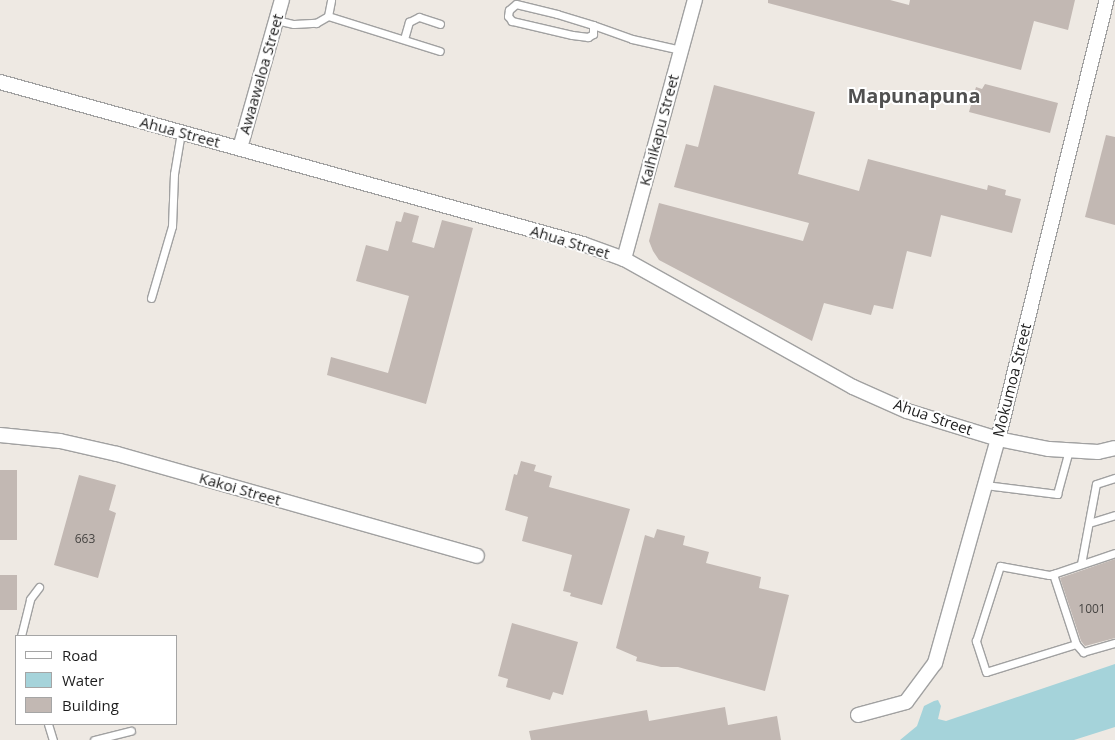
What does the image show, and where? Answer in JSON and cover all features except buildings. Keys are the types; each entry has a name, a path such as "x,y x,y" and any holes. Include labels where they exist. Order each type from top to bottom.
{"street":[{"name":"Awaawaloa Street","path":"240,148 282,0"},
{"name":"Kaihikapu Street","path":"624,260 695,0"},
{"name":"Mokumoa Street","path":"858,715 906,702 935,663 998,439 1107,0"},
{"name":"Ahua Street","path":"0,82 583,244 624,260 854,387 907,411 998,439 1049,449 1098,452 1115,448"},
{"name":"Kakoi Street","path":"0,435 60,441 117,454 477,556"}],"lane":[{"path":"328,16 331,0"},
{"path":"593,25 593,34 588,37 512,21 508,16 509,10 516,4 593,25 632,39 681,50"},
{"path":"276,20 294,24 316,23 328,16 440,51"},
{"path":"404,40 409,22 419,17 440,24"},
{"path":"151,298 172,226 174,174 181,132"},
{"path":"985,486 1057,494 1069,450"},
{"path":"1081,564 1096,484 1115,478"},
{"path":"1089,523 1115,515"},
{"path":"1076,644 986,672 976,641 1000,566 1053,574 1115,553"},
{"path":"1053,574 1076,644 1083,652 1115,643"},
{"path":"21,635 30,599 39,587"},
{"path":"48,725 53,740"},
{"path":"94,740 131,731"}],"water":[{"path":"1115,664 1115,727 1074,740 900,740 917,726 924,706 934,701 938,700 941,706 938,719 946,721"}],"district":[{"name":"Mapunapuna","path":"914,95"}]}
